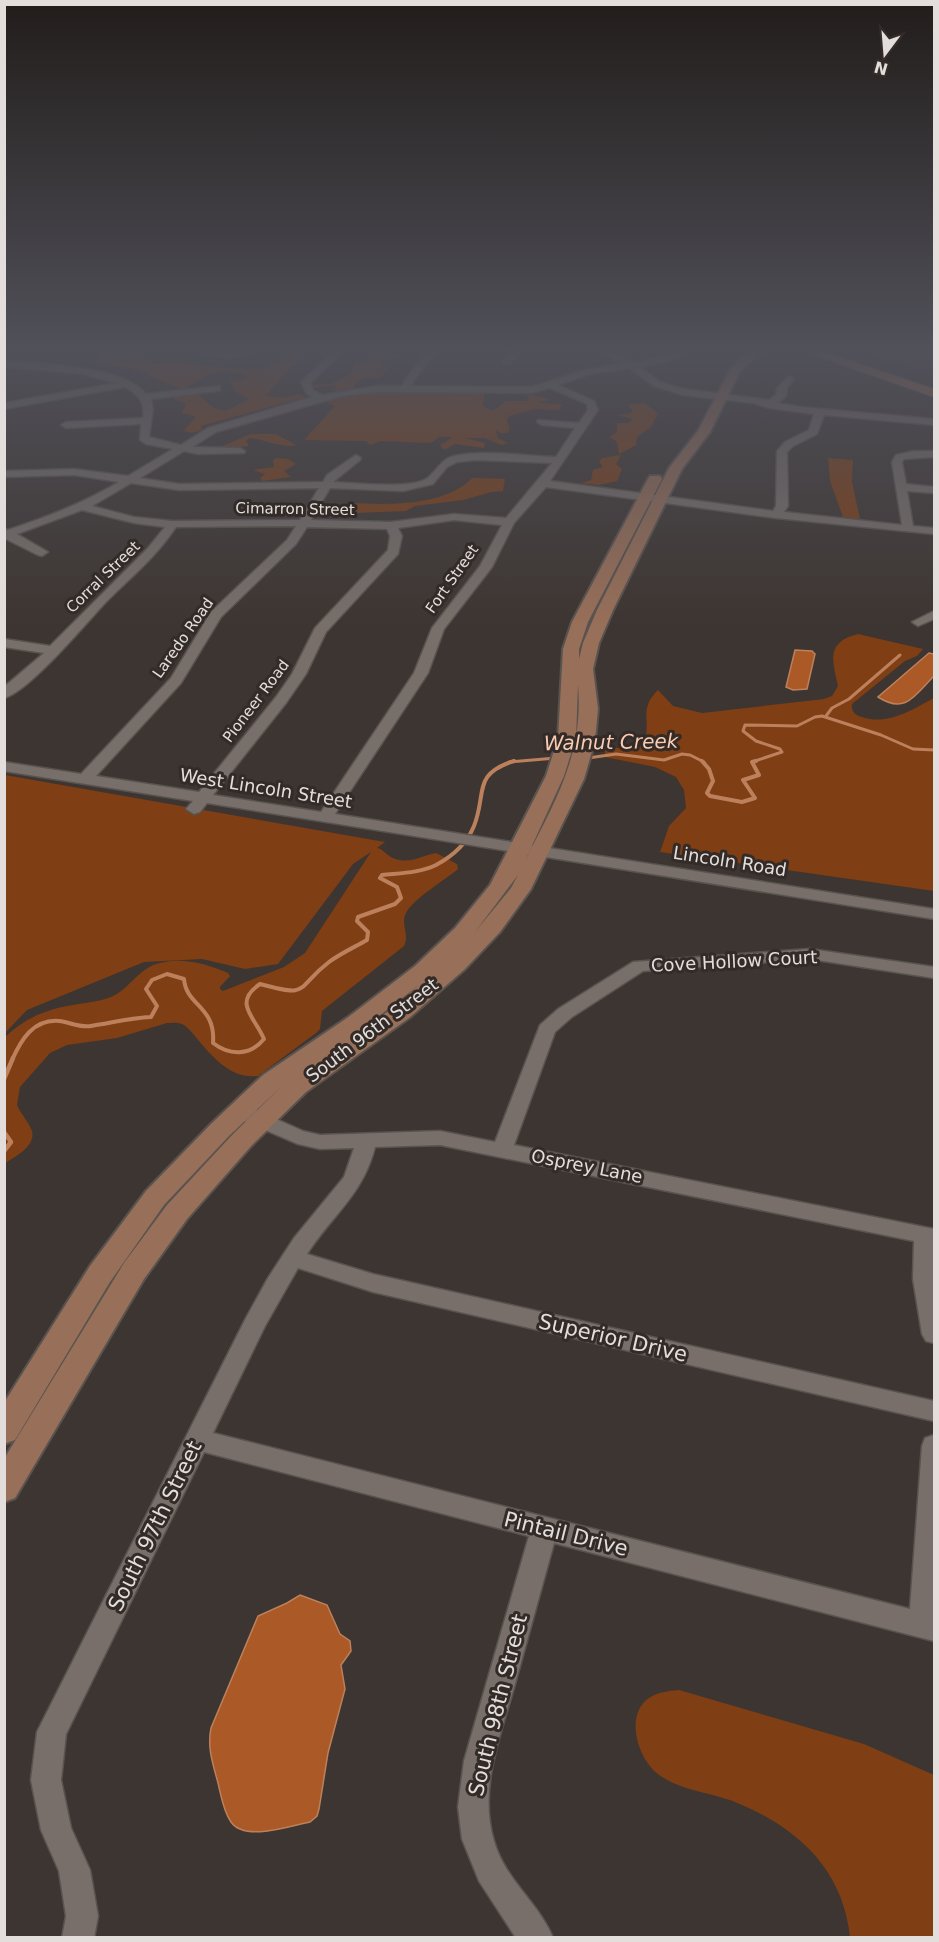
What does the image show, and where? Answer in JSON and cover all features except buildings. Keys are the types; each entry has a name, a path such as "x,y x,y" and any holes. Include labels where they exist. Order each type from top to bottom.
{"main road":[{"name":"South 96th Street","path":"577,740 571,649 580,622 661,466 680,444"},
{"name":"South 96th Street","path":"4,1431 100,1274 155,1198 251,1116 401,1013 457,964 509,907 532,871 519,849 565,778 589,709 585,669 591,643 605,610 676,468 695,444"},
{"name":"South 96th Street","path":"4,1488 134,1271 251,1116"}],"street":[{"path":"157,444 178,449 217,453 240,451"},
{"path":"5,533 82,507 132,481 188,444"},
{"name":"Fort Street","path":"325,817 421,674 438,628 486,567 509,522 543,483 570,444"},
{"path":"776,515 782,506 780,454 790,444"},
{"path":"908,529 897,462 900,457 934,454"},
{"name":"Laredo Road","path":"85,779 176,680 216,615 283,553 331,477 356,458"},
{"path":"4,474 57,472 179,487 325,485 414,487 429,482 448,462 464,458 559,460"},
{"path":"57,472 66,461"},
{"path":"543,483 776,515 934,531"},
{"path":"901,487 934,490"},
{"name":"Cimarron Street","path":"82,507 134,520 172,524 260,522 391,525 454,517 509,522"},
{"name":"Corral Street","path":"4,694 151,553 172,524"},
{"name":"Pioneer Road","path":"199,803 281,700 299,674 320,631 394,551 396,536 391,525"},
{"path":"5,533 42,552"},
{"path":"918,622 934,615"},
{"path":"4,644 52,650"},
{"name":"West Lincoln Street","path":"4,766 85,779 199,803 325,817 519,849"},
{"name":"Lincoln Road","path":"519,849 934,914"},
{"name":"Cove Hollow Court","path":"502,1149 546,1029 565,1013 639,966 810,954 934,973"},
{"name":"Osprey Lane","path":"251,1116 298,1137 320,1142 440,1138 930,1236"},
{"name":"South 97th Street","path":"78,1938 82,1916 74,1870 57,1830 46,1780 52,1732 254,1325 293,1258 352,1182 359,1169 366,1141"},
{"path":"930,1236 924,1279 934,1334"},
{"name":"Superior Drive","path":"293,1258 373,1283 934,1412"},
{"name":"Pintail Drive","path":"197,1440 929,1627"},
{"path":"929,1627 934,1446"},
{"name":"South 98th Street","path":"537,1938 500,1891 489,1870 477,1835 473,1804 481,1758 544,1529"}],"shaded area":[{"path":"228,444 248,444 249,446 234,447 220,447"},
{"path":"275,444 296,445 291,446"},
{"path":"442,444 485,444 484,448 455,444 444,450 440,445"},
{"path":"617,444 636,444 636,445 619,454"},
{"path":"621,455 616,464 622,469 617,481 599,485 581,483 591,480 593,470 603,467 599,462 602,458"},
{"path":"275,458 288,459 296,464 284,471 291,477 262,481 260,478 265,474 253,470 274,467"},
{"path":"828,458 853,460 852,482 860,519 843,517 830,481"},
{"path":"472,478 505,479 503,491 463,500 415,506 406,511 355,513 353,503 383,504 432,499 448,494"},
{"path":"858,634 923,649 917,656 905,661 852,704 852,709 860,716 872,719 891,718 934,698 934,891 660,852 669,826 686,808 684,790 676,777 655,767 605,757 605,750 608,748 631,748 643,745 647,730 648,704 658,690 673,706 702,713 824,699 832,696 838,686 833,660 836,647 848,637"},
{"path":"795,650 812,651 815,654 807,689 793,690 786,687"},
{"path":"929,653 934,654 934,676 915,696 896,704 878,697"},
{"path":"5,775 385,842 377,848 393,858 405,861 436,853 457,864 458,869 422,896 406,913 404,946 322,1011 320,1029 316,1033 258,1076 240,1074 224,1066 189,1029 178,1023 167,1023 117,1038 67,1045 50,1053 20,1087 17,1105 32,1131 31,1141 24,1150 5,1163 5,1037 13,1030 30,1018 49,1011 111,997 124,989 140,973 160,963 195,962 228,973 230,976 220,987 223,991 284,967 305,953 371,852 353,864 278,964 245,969 202,959 144,962 27,1010 5,1033"},
{"path":"300,1595 327,1605 340,1634 350,1641 351,1651 341,1665 345,1689 328,1753 319,1809 317,1816 310,1822 268,1831 246,1831 231,1822 224,1808 211,1756 211,1728 258,1616"},
{"path":"679,1690 864,1744 934,1775 934,1937 850,1937 846,1913 838,1891 827,1871 797,1838 757,1812 735,1802 676,1784 658,1774 640,1748 636,1726 637,1715 641,1706 649,1698 667,1691"}],"waterway":[{"path":"826,716 832,708 849,699 900,655"},
{"name":"Walnut Creek","path":"752,762 782,752 780,749 756,741 743,731 745,725 797,726 822,716 881,735 913,749 934,750"},
{"name":"Walnut Creek","path":"588,758 616,754 664,760 682,754 702,761"},
{"name":"Walnut Creek","path":"512,762 556,758"},
{"name":"Walnut Creek","path":"702,761 709,769 713,781 707,793 710,796 742,802 755,798 743,780 759,775 752,762"},
{"name":"Walnut Creek","path":"752,762 756,761"},
{"name":"Walnut Creek","path":"12,1060 24,1038 42,1023 59,1021 87,1026 151,1017 157,1006 146,989 152,980 167,974 184,979 190,995 210,1021 213,1043 233,1052 253,1049 264,1039 248,1010 248,998 252,991 260,984 287,990 300,988 329,962 367,940 368,932 357,921 358,917 395,904 401,898 397,887 380,878 382,875 423,870 436,865 454,853 474,826 486,779 501,766 512,762"},
{"name":"Walnut Creek","path":"4,1079 13,1058"},
{"name":"Walnut Creek","path":"4,1132 11,1142 4,1151"}]}
